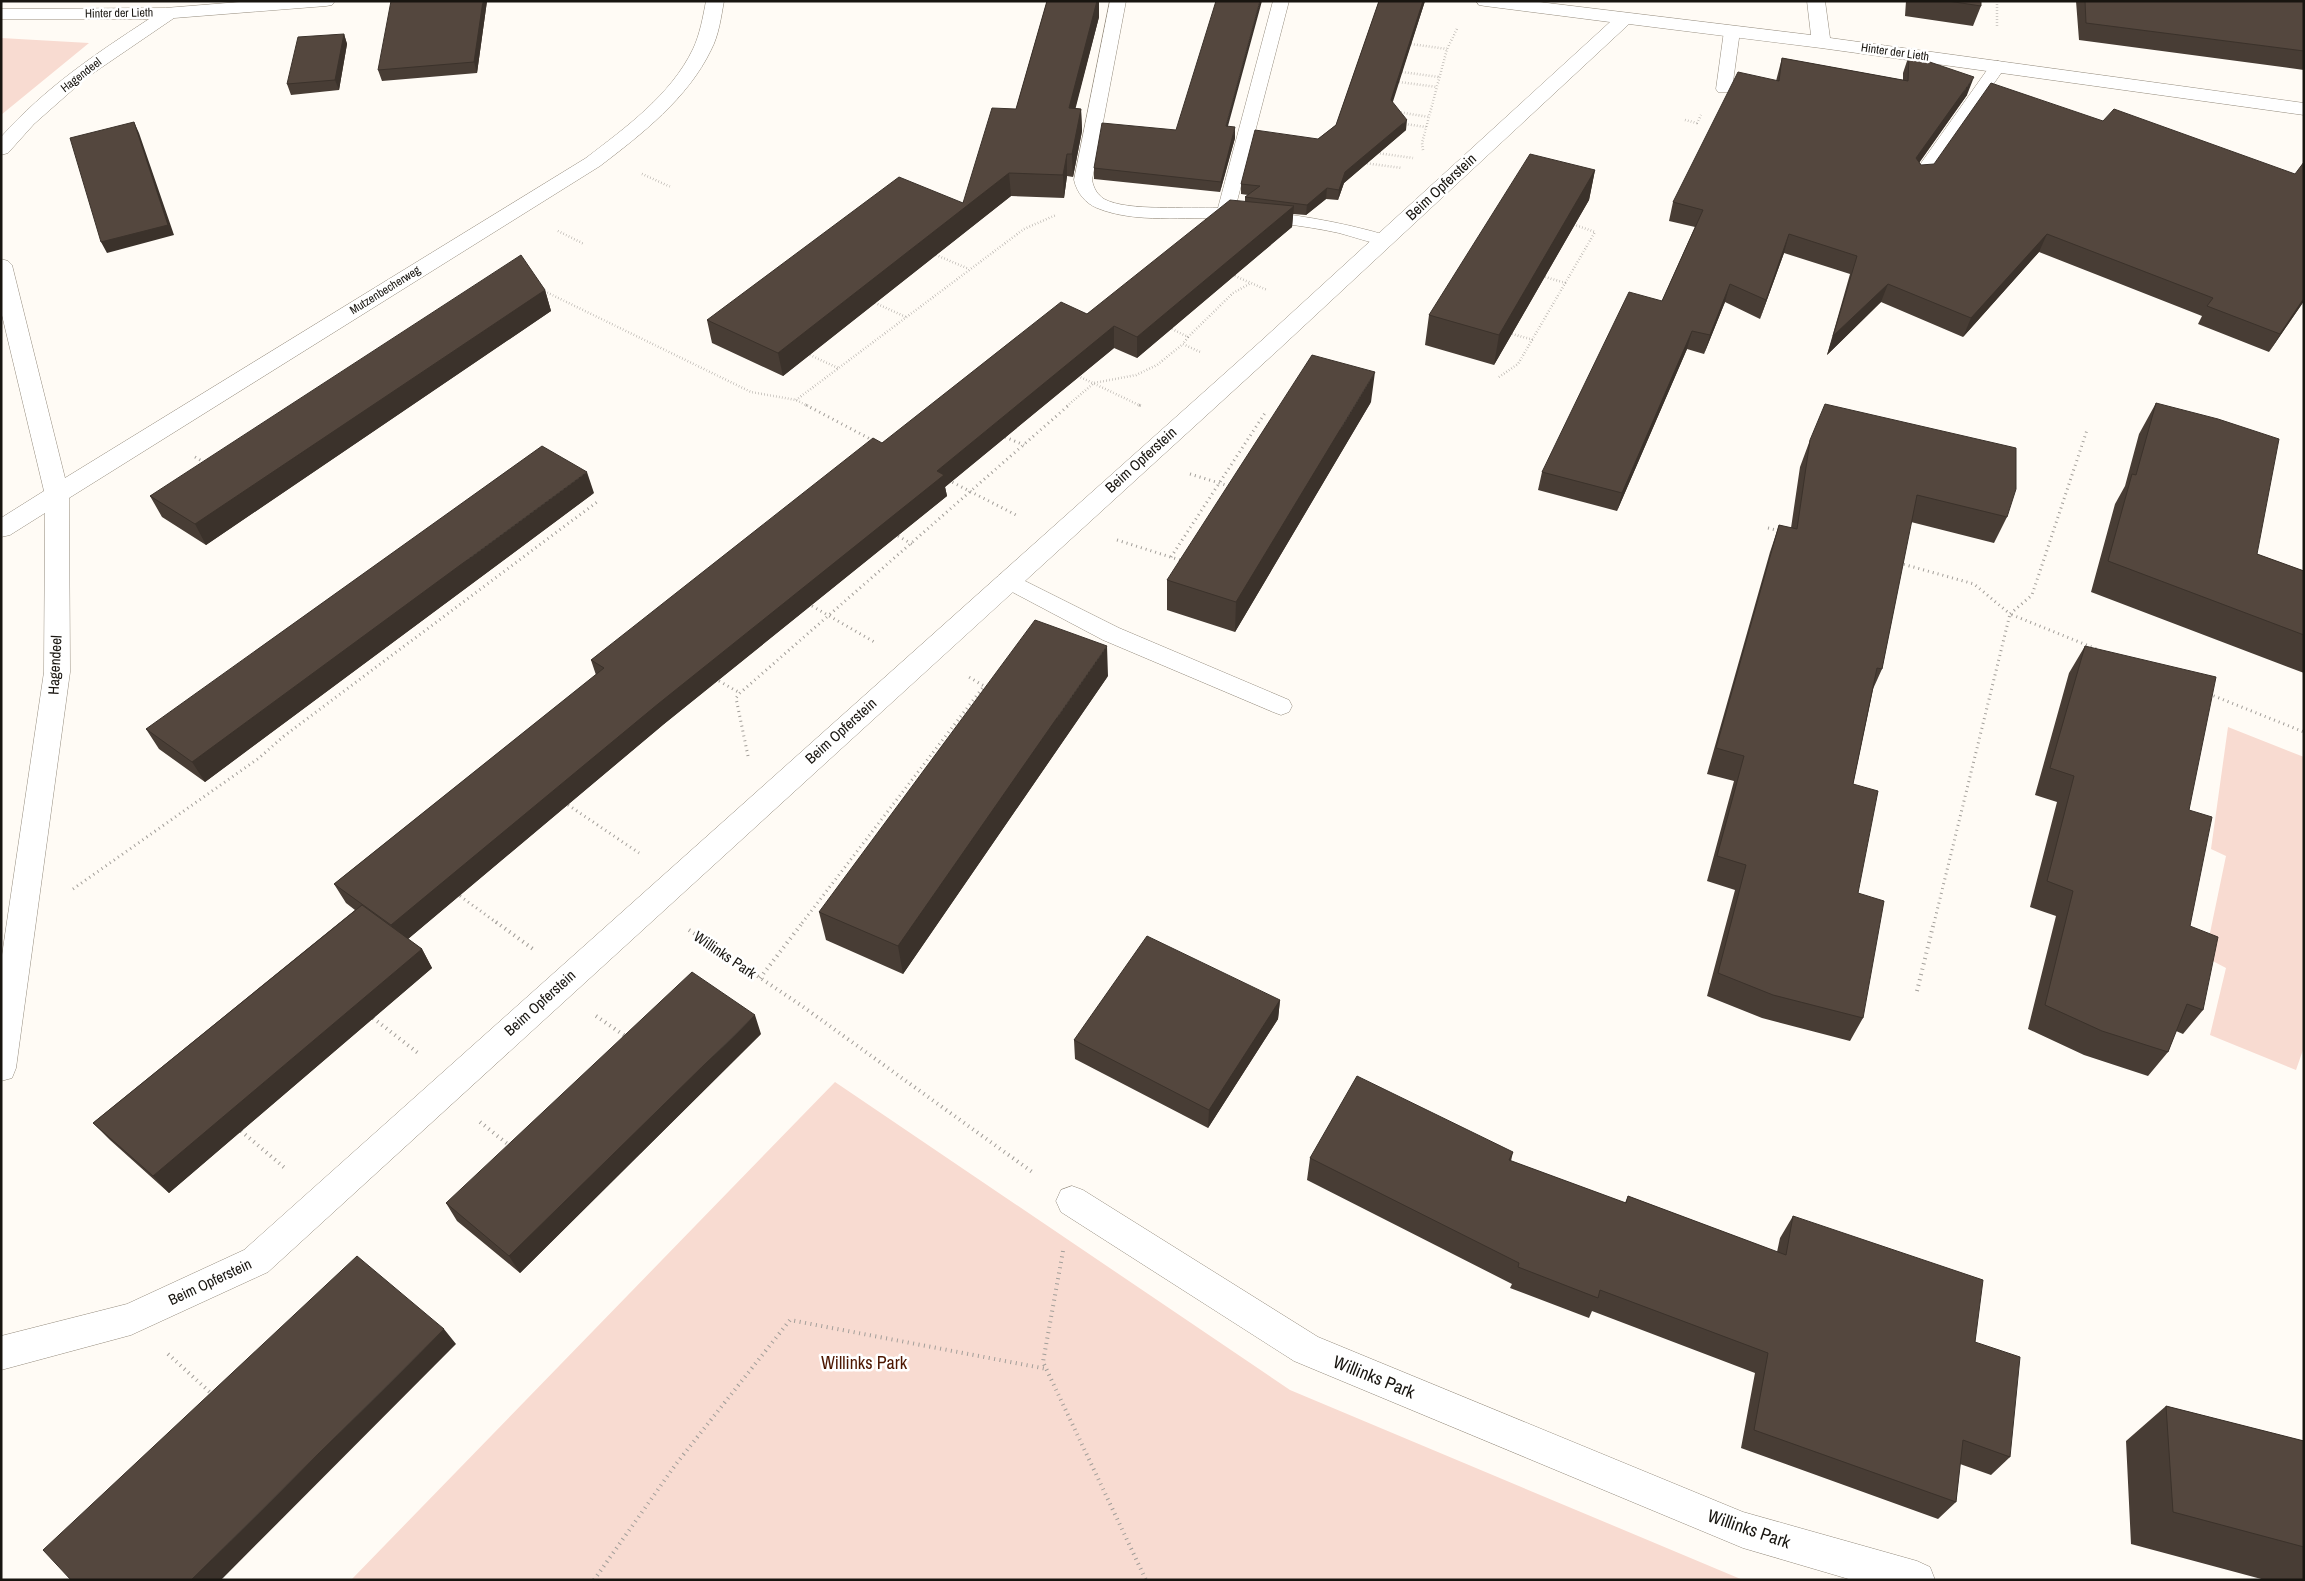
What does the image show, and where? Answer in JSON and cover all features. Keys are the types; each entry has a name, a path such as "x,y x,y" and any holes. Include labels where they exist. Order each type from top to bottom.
{"street":[{"name":"Hagendeel","path":"1,149 27,120 79,74 186,1"},
{"name":"Hinter der Lieth","path":"1,14 170,13 326,1"},
{"name":"Mutzenbecherweg","path":"1,529 593,162 658,106 685,76 702,49 715,1"},
{"name":"Hinter der Lieth","path":"1485,1 1821,42 2304,109"},
{"path":"1816,1 1821,42"},
{"name":"Beim Opferstein","path":"1,1353 131,1319 256,1261 1007,580 1241,371 1626,17"},
{"name":"Hagendeel","path":"1,265 57,495 57,672 1,1068"},
{"name":"Willinks Park","path":"1072,1201 1306,1350 1743,1530 1917,1580"}],"lane":[{"path":"1118,1 1083,180 1085,191 1094,200 1106,206 1124,209 1225,213 1329,226 1356,231 1383,240"},
{"path":"1225,213 1281,1"},
{"path":"1724,89 1732,31"},
{"path":"1920,177 1998,66"},
{"path":"1007,580 1111,634 1281,706"}],"path":[{"path":"1426,160 1422,144 1426,127 1447,48 1458,25"},
{"path":"1411,44 1447,48"},
{"path":"1402,72 1440,77"},
{"path":"1399,82 1437,87"},
{"path":"1390,111 1429,117"},
{"path":"1402,123 1426,127"},
{"path":"1376,153 1426,160 1458,172"},
{"path":"1360,162 1406,169"},
{"path":"796,400 1024,229 1094,200"},
{"path":"1499,377 1518,364 1534,340 1595,232 1574,225"},
{"path":"936,255 970,269"},
{"path":"1545,277 1566,283"},
{"path":"758,805 736,698 1094,384 1136,375 1156,365 1183,344 1233,292 1251,283"},
{"path":"541,290 751,392 796,400 875,441"},
{"path":"875,303 906,317"},
{"path":"1172,329 1188,337"},
{"path":"1512,334 1534,340"},
{"path":"1183,344 1241,371"},
{"path":"810,355 838,368"},
{"path":"1078,376 1180,425"},
{"path":"1171,557 1265,412"},
{"path":"1917,992 2010,614 2032,595 2087,430"},
{"path":"1006,437 1024,445"},
{"path":"945,478 971,492 1063,531 1187,562"},
{"path":"21,926 259,758 284,736 597,502"},
{"path":"1768,528 1787,533"},
{"path":"898,536 912,544"},
{"path":"1890,561 1974,584 2010,614 2102,651"},
{"path":"760,978 984,686 920,659 812,606"},
{"path":"719,681 740,694"},
{"path":"2203,691 2304,732"},
{"path":"568,805 677,879"},
{"path":"460,896 570,976"},
{"name":"Willinks Park","path":"650,904 886,1065 1072,1201"},
{"path":"373,1018 517,1151"},
{"path":"241,1131 322,1200"},
{"path":"1072,1201 1043,1362 1146,1580"},
{"path":"131,1319 220,1402"},
{"path":"594,1580 676,1464 790,1320 1047,1369"}],"green space":[{"path":"1,38 89,43 1,115"},
{"path":"2228,727 2304,757 2304,1047 2296,1070 2210,1035 2226,968 2205,957 2226,856 2211,849"},
{"name":"Willinks Park","path":"835,1082 1290,1390 1743,1580 351,1580"}],"building":[{"path":"391,1 483,1 474,62 378,70"},
{"path":"1047,1 1097,1 1069,108 1081,109 1072,154 1067,154 1063,175 1009,173 778,353 707,320 899,177 963,203 992,108 1016,109"},
{"path":"1216,1 1260,1 1226,126 1235,127 1221,182 1094,168 1102,123 1176,130"},
{"path":"1379,1 1423,1 1391,100 1407,120 1345,172 1339,190 1327,188 1307,205 1245,197 1260,186 1241,184 1255,130 1318,139 1336,125"},
{"path":"1948,1 1981,1 1981,6"},
{"path":"2085,1 2304,1 2304,51 2086,23"},
{"path":"344,34 335,80 287,84 298,37"},
{"path":"1909,55 1974,77 1916,158 1921,165 1934,164 1991,83 2103,121 2114,109 2295,174 2304,162 2304,298 2280,334 2207,306 2213,298 2047,234 1971,318 1888,284 1833,336 1857,256 1789,234 1766,300 1730,284 1710,335 1692,331 1622,493 1542,472 1629,292 1662,301 1703,210 1673,202 1738,72 1779,81 1782,58 1908,81"},
{"path":"134,122 168,225 101,242 70,138"},
{"path":"1530,154 1595,170 1499,335 1429,315"},
{"path":"1230,200 1294,206 1137,337 1114,326 937,471 944,475 658,704 391,925 334,884 604,668 591,660 873,438 882,443 1061,302 1087,314"},
{"path":"521,255 545,290 195,524 150,496"},
{"path":"1312,355 1375,372 1236,602 1167,580"},
{"path":"2156,403 2218,419 2279,439 2257,554 2304,571 2304,635 2108,561 2132,474 2136,475"},
{"path":"1825,404 2016,448 2016,489 2007,517 1917,495 1882,669 1877,668 1853,784 1878,791 1858,893 1884,901 1863,1018 1773,995 1718,973 1746,865 1717,856 1744,756 1716,748 1779,525 1797,529 1810,440"},
{"path":"542,446 587,472 192,762 146,729"},
{"path":"1035,620 1107,646 898,946 819,912"},
{"path":"2085,646 2216,677 2189,810 2212,817 2190,926 2218,937 2203,1010 2187,1004 2168,1052 2102,1031 2045,1005 2073,891 2047,881 2074,776 2050,768"},
{"path":"362,905 422,949 153,1176 93,1123"},
{"path":"1147,936 1280,1000 1209,1110 1074,1040"},
{"path":"692,972 755,1015 509,1256 446,1203"},
{"path":"1357,1076 1513,1152 1509,1160 1626,1203 1628,1196 1786,1255 1793,1216 1983,1280 1975,1342 2020,1357 2010,1457 1963,1440 1956,1502 1754,1430 1768,1353 1600,1290 1598,1298 1518,1267 1519,1263 1310,1158"},
{"path":"357,1256 444,1329 191,1580 71,1580 43,1550"},
{"path":"2166,1406 2304,1441 2304,1547 2173,1512"}]}
